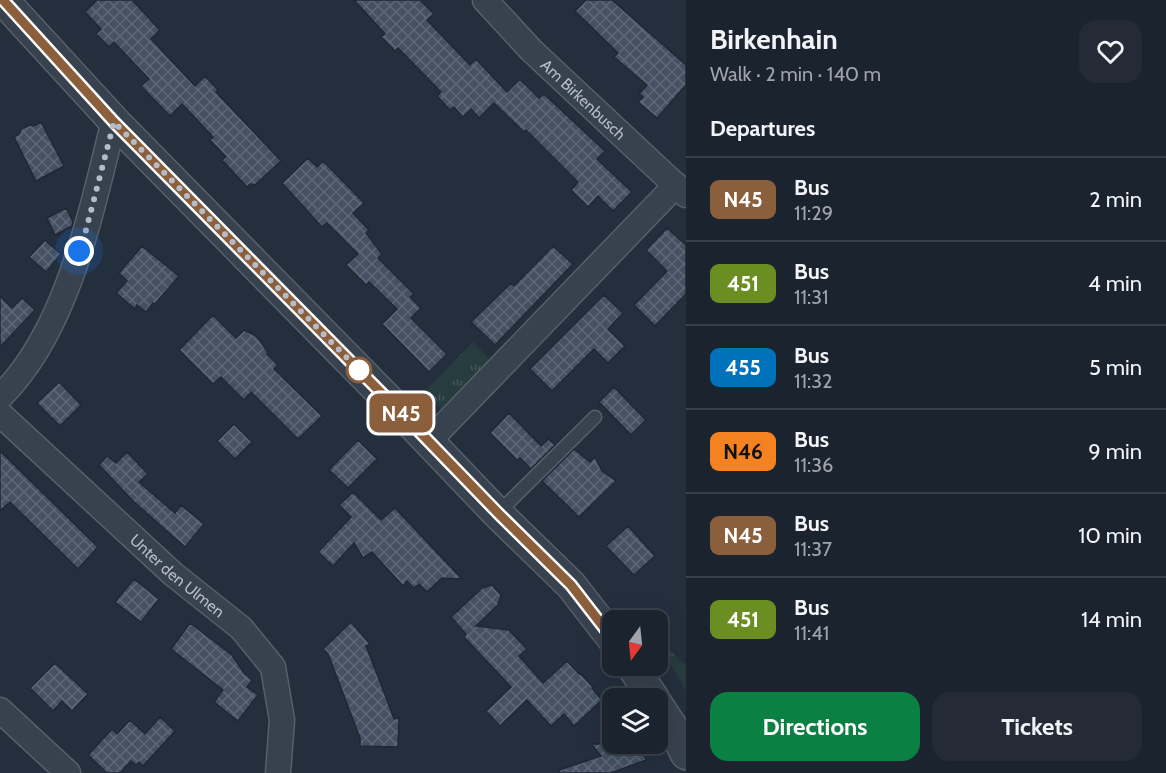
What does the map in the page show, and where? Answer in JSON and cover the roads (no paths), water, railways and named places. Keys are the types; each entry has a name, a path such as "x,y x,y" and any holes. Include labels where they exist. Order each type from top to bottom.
{"street":[{"path":"3,0 114,122 571,585 602,625"},
{"name":"Am Birkenbusch","path":"485,0 531,50 681,190"},
{"path":"4,384 44,340 67,286 85,234 114,122"},
{"path":"428,442 681,190"},
{"name":"Unter den Ulmen","path":"0,414 173,574 241,628 273,667 282,720 278,773"},
{"path":"0,710 68,773"},
{"path":"668,721 686,754"}],"lane":[{"path":"498,513 595,417"}]}
